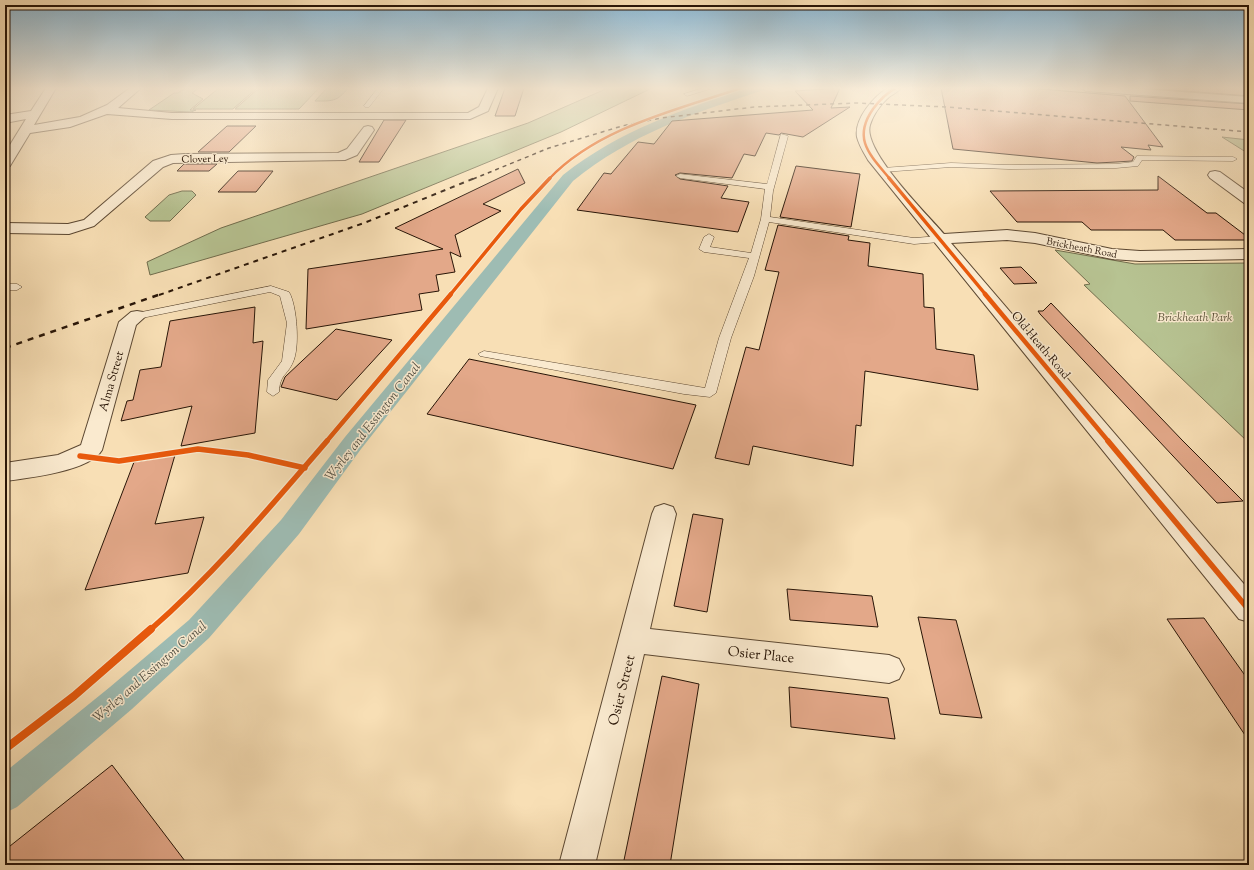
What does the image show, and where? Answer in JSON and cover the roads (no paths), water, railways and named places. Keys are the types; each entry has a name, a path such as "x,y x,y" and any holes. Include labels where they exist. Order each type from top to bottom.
{"street":[{"path":"5,163 24,130 35,129"},
{"name":"Old Heath Road","path":"863,129 863,137 868,149 883,170 1244,598"},
{"name":"Clover Ley","path":"5,228 69,229 89,223 158,164 170,159 340,157 352,152 368,130"},
{"path":"1215,176 1249,200"},
{"name":"Brickheath Road","path":"940,239 1007,235 1035,238 1112,254 1140,256 1249,254"},
{"name":"Alma Street","path":"5,472 50,467 74,460 90,450 128,322 137,316"},
{"name":"Osier Street","path":"577,865 664,514"},
{"name":"Osier Place","path":"633,640 889,669"}],"lane":[{"path":"484,354 644,383 710,393 725,338 755,256 765,219 770,187 784,136"},
{"path":"883,170 951,165 1009,167 1116,166 1135,164 1140,158 1233,159"},
{"path":"680,176 770,187"},
{"path":"765,219 914,240 940,239"},
{"path":"709,237 704,249 755,256"},
{"path":"5,287 17,287"},
{"path":"137,316 272,289 284,294 292,323 288,360 274,380 273,392"}],"waterway":[{"name":"Wyrley and Essington Canal","path":"5,795 121,698 199,629 290,527 353,443 568,178 589,161 611,147 646,129"}],"railway":[{"path":"473,179 549,148 613,129"},
{"path":"1208,129 1249,132"},
{"path":"159,295 364,223 475,178"},
{"path":"5,348 161,294"}],"park label":[{"name":"Brickheath Park","path":"1195,317"}]}
